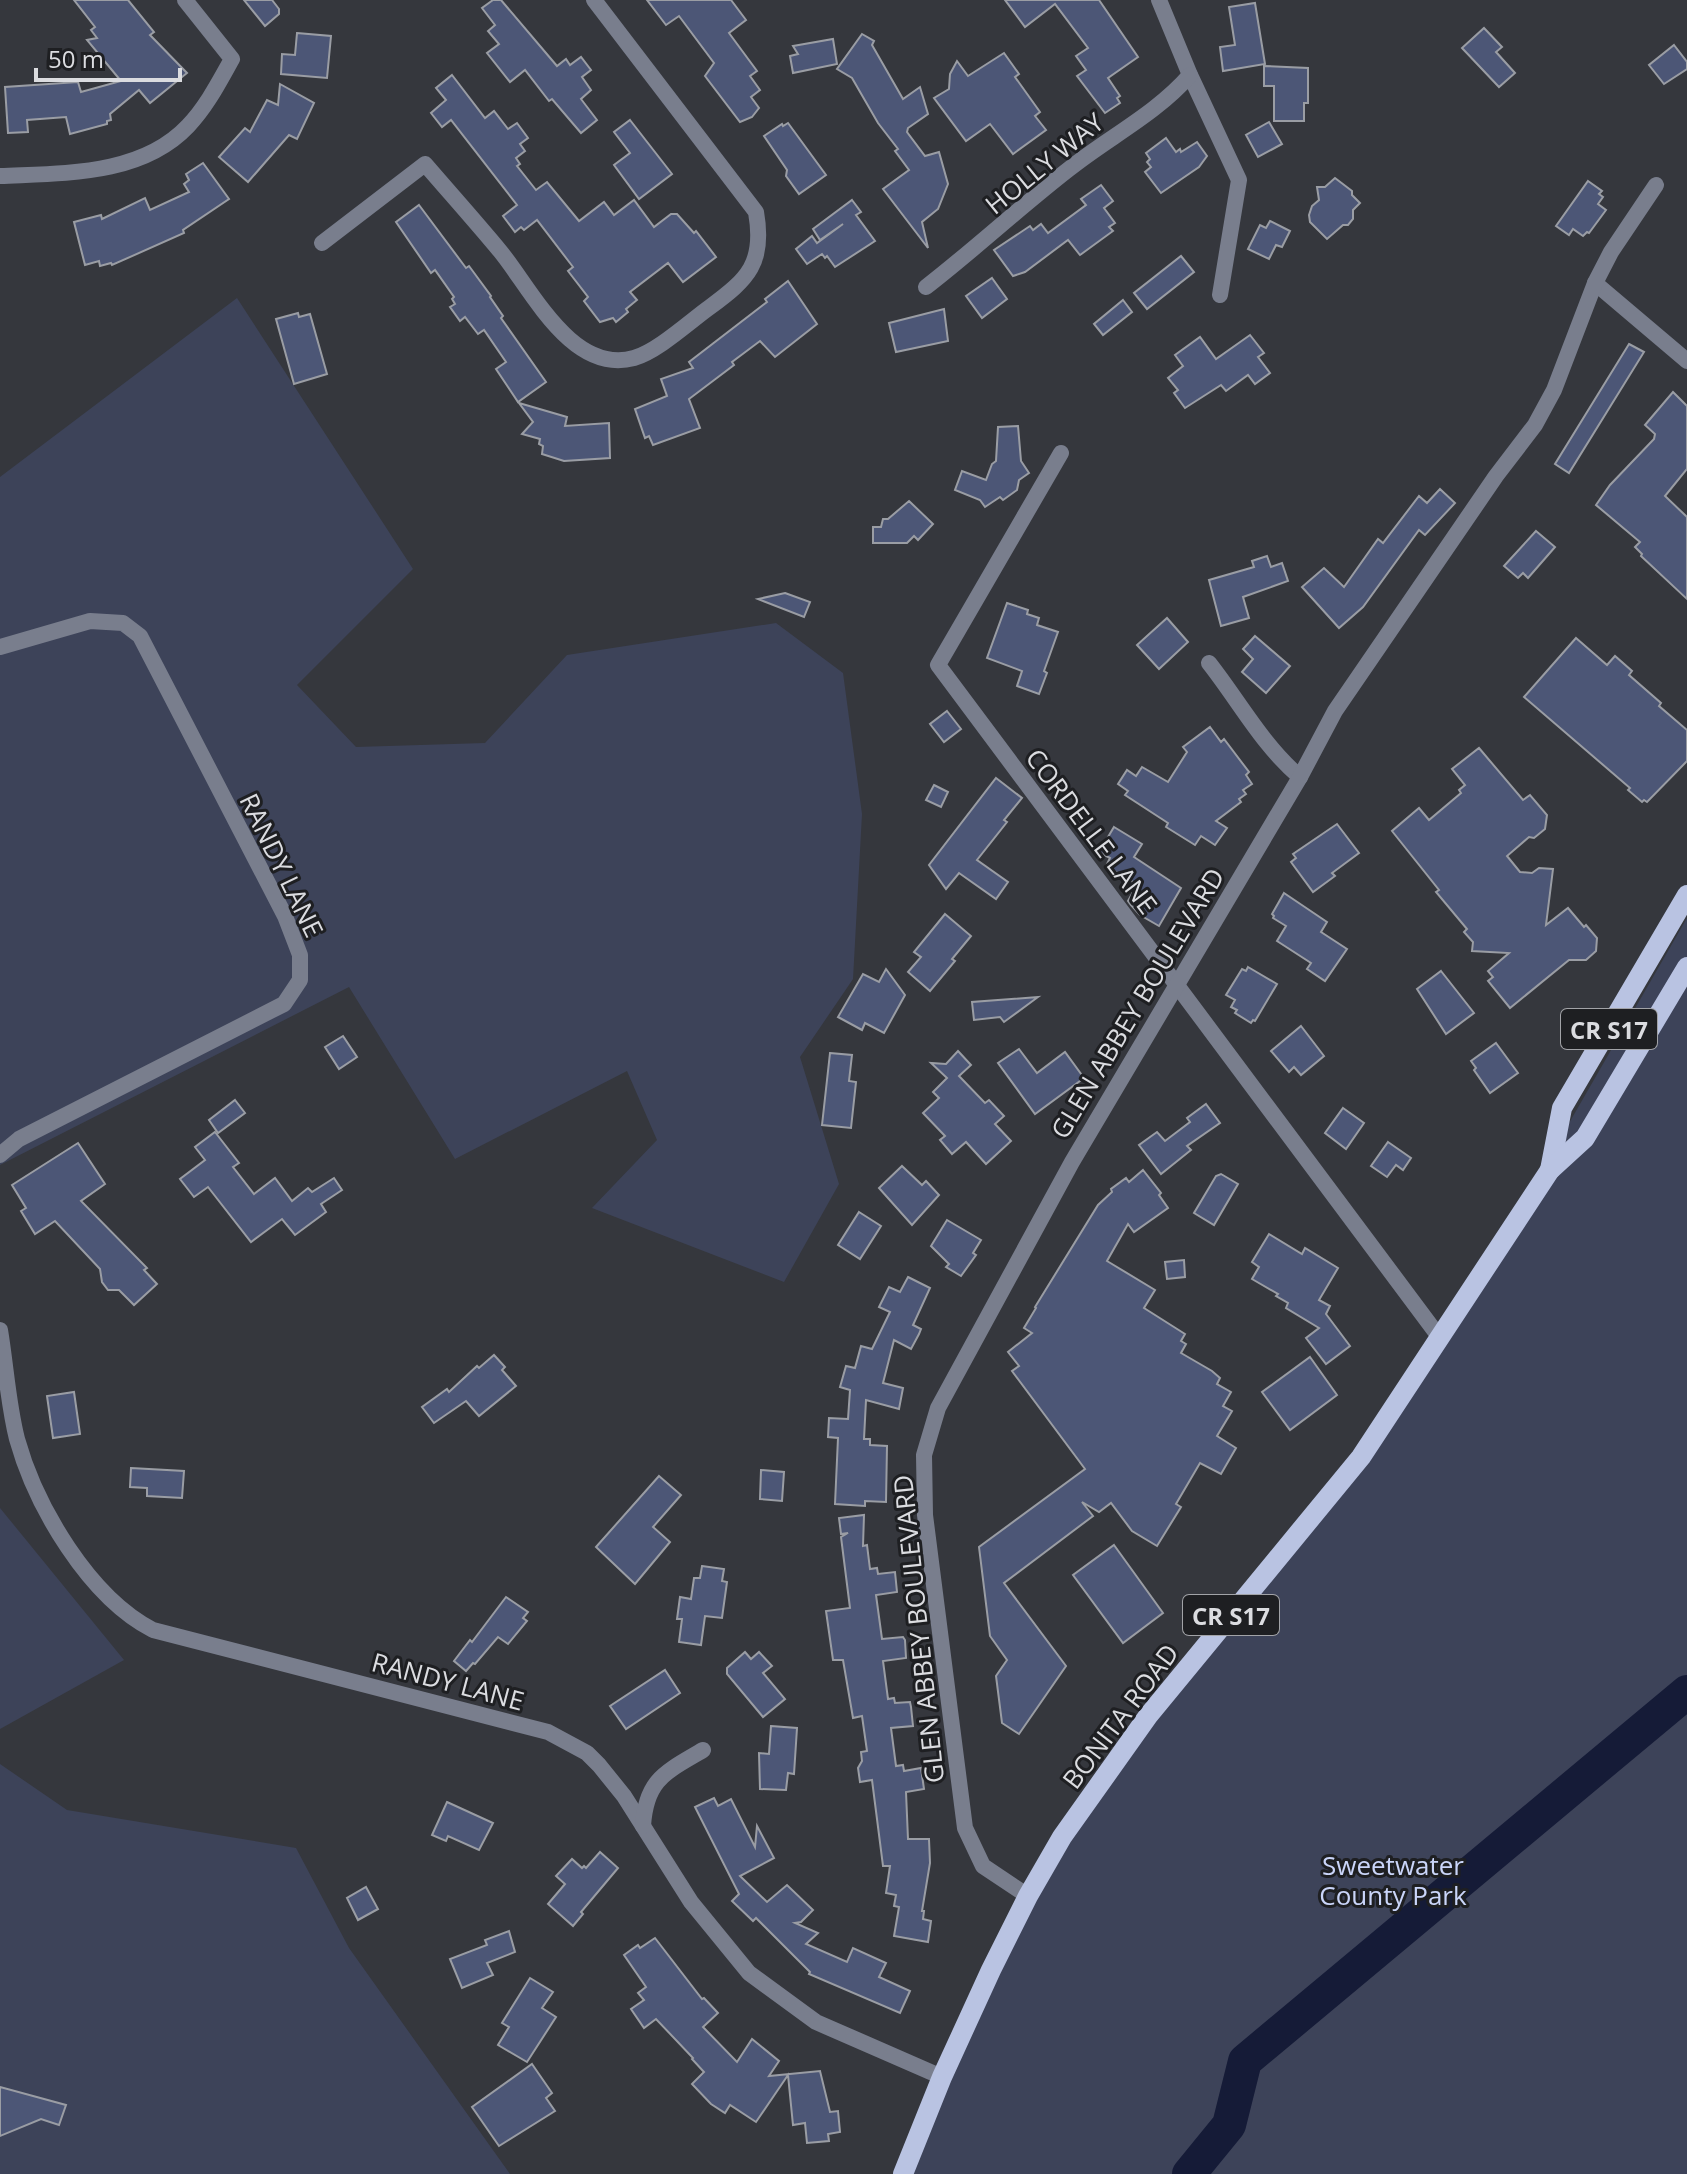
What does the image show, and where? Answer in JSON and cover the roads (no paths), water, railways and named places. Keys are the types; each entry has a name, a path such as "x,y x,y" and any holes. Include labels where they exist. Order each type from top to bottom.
{"main road":[{"name":"BONITA ROAD","path":"1550,1170 1562,1108 1687,895"},
{"name":"BONITA ROAD","path":"903,2174 942,2077 1028,1896 1062,1837 1118,1754 1361,1457 1550,1170 1585,1138 1687,967"}],"street":[{"path":"0,176 107,168 149,154 186,129 210,98 232,59 185,0"},
{"path":"322,243 425,164 502,254 551,322 584,350 596,355 621,360 646,353 740,285 756,255 759,241 756,212 594,0"},
{"path":"1159,0 1239,180 1220,295"},
{"name":"HOLLY WAY","path":"926,287 1069,168 1171,96 1190,75"},
{"name":"GLEN ABBEY BOULEVARD","path":"1028,1896 983,1866 965,1828 925,1515 924,1455 938,1408 1072,1162 1300,777 1335,711 1496,476 1535,425 1554,390 1595,283 1611,252 1656,185"},
{"path":"1595,283 1687,361"},
{"name":"CORDELLE LANE","path":"1061,453 938,665 1440,1338"},
{"name":"RANDY LANE","path":"0,647 90,621 123,623 140,636 285,916 300,955 300,980 284,1004 19,1139 0,1155"},
{"path":"1209,663 1278,758 1300,777"},
{"name":"RANDY LANE","path":"0,1330 17,1437 32,1486 74,1554 107,1597 132,1619 153,1630 548,1732 587,1753 624,1796 691,1902 749,1973 816,2022 942,2077"},
{"path":"643,1826 644,1801 663,1773 703,1750"}],"waterway":[{"path":"1189,2174 1229,2125 1245,2061 1687,1692"}],"park label":[{"name":"Sweetwater County Park","path":"1393,1880"}]}
